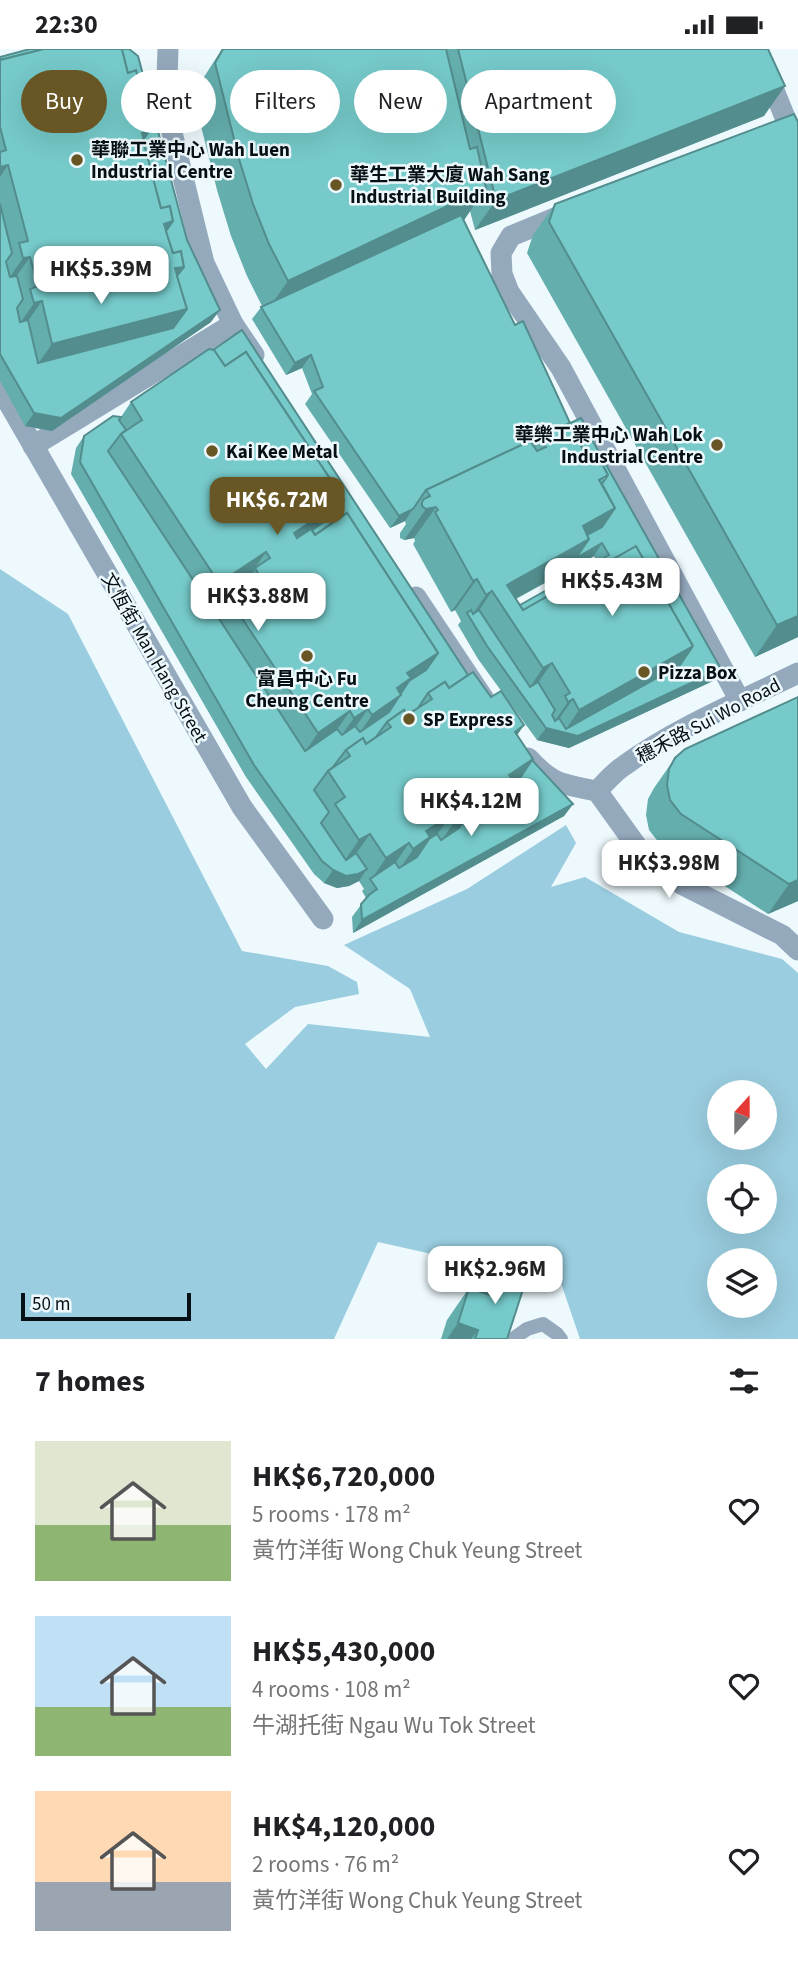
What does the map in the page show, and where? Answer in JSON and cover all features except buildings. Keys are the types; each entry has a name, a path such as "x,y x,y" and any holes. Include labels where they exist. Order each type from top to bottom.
{"street":[{"path":"168,49 166,108 204,263 233,324 264,369"},
{"path":"757,49 798,149"},
{"path":"764,136 788,127"},
{"path":"588,205 511,236 501,253 502,274 509,292 561,368 740,701"},
{"path":"33,446 233,324"},
{"name":"文恆街 Man Hang Street","path":"0,388 242,807 323,919"},
{"path":"408,585 498,717"},
{"name":"穗禾路 Sui Wo Road","path":"597,791 622,766 642,754 798,673"},
{"path":"519,746 541,773 557,783 597,791 643,855 683,885 782,935 798,950"}],"lane":[{"path":"513,1339 527,1329 543,1324 561,1339"}],"shaded area":[{"path":"0,569 68,614 242,951 328,966 357,982 359,994 295,1007 245,1044 266,1069 308,1024 430,1037 410,989 344,945 467,889 566,825 576,843 551,887 585,877 679,932 782,959 798,973 798,1339 580,1339 561,1283 378,1242 334,1339 0,1339"}],"place":[{"name":"華聯工業中心 Wah Luen Industrial Centre","path":"77,160"},
{"name":"華生工業大廈 Wah Sang Industrial Building","path":"336,185"},
{"name":"華樂工業中心 Wah Lok Industrial Centre","path":"717,445"},
{"name":"Kai Kee Metal","path":"212,451"},
{"name":"富昌中心 Fu Cheung Centre","path":"307,656"},
{"name":"Pizza Box","path":"644,672"},
{"name":"SP Express","path":"409,719"}]}
